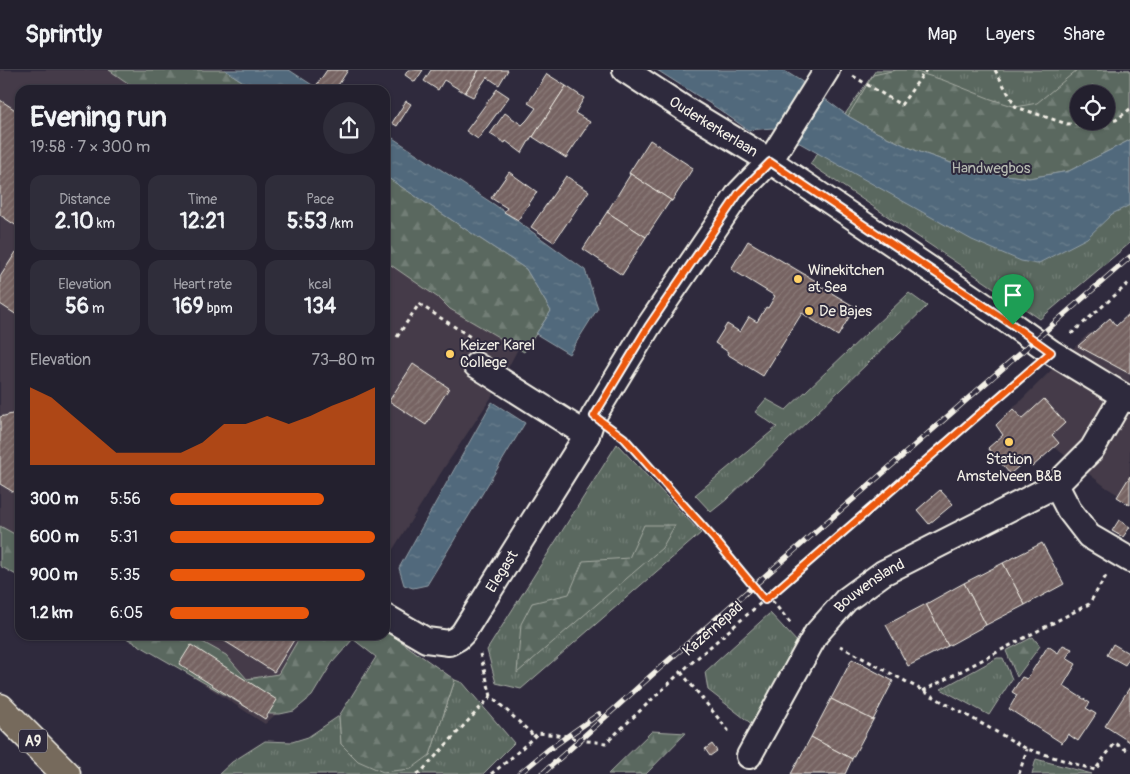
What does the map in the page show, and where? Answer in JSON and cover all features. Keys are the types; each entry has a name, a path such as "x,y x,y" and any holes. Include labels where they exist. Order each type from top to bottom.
{"highway":[{"name":"A9","path":"0,708 66,774"}],"street":[{"name":"Ouderkerkerlaan","path":"625,70 770,162 1051,352 1127,398"},
{"name":"Elegast","path":"458,638 590,426 648,327 739,193 770,162 824,73"},
{"path":"476,365 590,426"},
{"name":"Bouwensland","path":"749,756 816,634 846,600 883,574 1056,485 1092,450 1127,398"},
{"path":"1056,485 1069,510 1089,536 1125,557"},
{"path":"390,619 426,640 449,643 458,638"}],"path":[{"path":"852,75 901,105 926,70"},
{"path":"995,70 1016,107 1070,124"},
{"path":"1115,120 1130,109"},
{"name":"Kazernepad","path":"533,737 538,733 606,743 681,672 1130,282"},
{"path":"590,426 624,438 716,541 765,600 773,602 800,636 816,634 858,655 1026,749 1096,770 1115,743 1130,752"},
{"path":"923,691 1089,604 1125,557"},
{"path":"458,638 479,651 491,696 533,737 491,774"},
{"path":"681,672 749,756"},
{"path":"417,774 421,772 491,696"},
{"path":"1019,774 1026,749"}],"shaded area":[{"path":"0,70 202,70 225,85 15,85 15,563 0,553"},
{"name":"Keizer Karel College","path":"390,192 535,317 495,392 390,554"},
{"path":"1089,333 1130,357 1130,502 1107,488 1009,412"},
{"path":"136,640 336,640 306,687 265,724"}],"green space":[{"path":"109,70 225,70 248,85 131,85"},
{"name":"Handwegbos","path":"876,70 1130,70 1130,243 1040,319 810,164"},
{"path":"896,70 910,70 943,80 1016,107 1037,103 1077,70 1130,70 1130,140 1069,171 1029,178 974,171 917,151 874,131 848,116 873,75"},
{"path":"390,179 526,269 551,311 524,352 450,309 440,299 390,264"},
{"path":"909,293 927,306 726,500 711,512 695,495 777,427 755,412 766,399 786,410"},
{"path":"617,444 701,533 521,689 496,683 487,650"},
{"path":"644,525 675,525 662,548 517,673 521,624 532,603 569,594 583,561 629,558"},
{"path":"0,526 15,534 15,574 0,566"},
{"path":"770,613 799,644 753,725 708,690 705,672"},
{"path":"390,634 455,680 430,755 411,769 383,772 358,761 341,744 339,716 376,657 354,640 390,640"},
{"path":"1033,637 1040,646 1017,677 1006,651"},
{"path":"130,640 199,640 226,655 247,679 278,674 298,640 352,640 332,663 312,696 294,711 270,714 248,708"},
{"path":"997,658 1003,658 1012,679 989,715 941,689"},
{"path":"455,680 463,683 514,743 483,774 219,774 232,762 265,741 292,742 308,737 339,716 341,744 430,755"},
{"path":"652,731 686,733 646,774 608,774"},
{"path":"1036,759 1092,774 1032,774"}],"water":[{"path":"225,70 289,70 312,85 248,85"},
{"path":"657,70 783,70 848,116 874,131 917,151 974,171 1029,178 1069,171 1130,140 1130,205 1112,214 1087,238 1037,264 1021,261 972,240 773,128 748,130"},
{"path":"390,136 495,205 585,270 598,308 569,354 536,334 551,311 526,269 390,179"},
{"path":"492,402 525,423 427,585 413,588 404,585 399,568"}],"building":[{"path":"327,70 348,70 338,85 317,85"},
{"path":"408,70 423,70 415,82 405,75"},
{"path":"431,70 479,70 465,93 444,80 438,90 424,81"},
{"path":"479,70 508,70 499,85 487,77 473,97 465,93"},
{"path":"547,74 566,86 522,153 506,141 505,143 490,134 505,113 522,125 527,120 536,108 528,103"},
{"path":"566,86 584,98 575,113 590,122 566,158 533,137"},
{"path":"497,89 509,97 478,139 466,131"},
{"path":"0,100 15,110 15,225 0,215"},
{"path":"406,101 411,104 397,126 392,123"},
{"path":"650,140 693,168 672,201 629,173"},
{"path":"509,172 537,192 518,220 504,212 507,208 491,198"},
{"path":"629,173 672,201 670,201 646,237 607,212 630,175"},
{"path":"566,176 589,191 554,242 531,227"},
{"path":"607,212 646,237 622,275 583,249"},
{"name":"De Bajes","path":"748,241 821,284 820,286 855,307 838,336 802,313 763,376 727,354 728,352 715,343 727,324 740,332 749,317 757,322 775,296 731,269"},
{"path":"15,254 15,314 0,304 0,277"},
{"path":"1130,313 1130,374 1078,346 1110,318 1116,326"},
{"path":"413,364 449,388 426,425 390,402"},
{"path":"1044,399 1065,423 1052,435 1059,443 1032,467 1026,460 1010,474 988,448 1003,435 996,425 1013,409 1022,419"},
{"path":"15,413 15,493 0,484 0,417"},
{"path":"1130,476 1130,505 1117,497"},
{"path":"940,490 953,504 929,524 917,510"},
{"path":"1119,520 1130,527 1123,537 1112,531"},
{"path":"1042,543 1064,584 1025,605 1003,563"},
{"path":"1003,563 1025,605 986,625 964,583"},
{"path":"964,583 986,625 948,646 926,604"},
{"path":"926,604 948,646 908,666 886,625"},
{"path":"223,640 294,640 274,672"},
{"path":"1113,644 1130,654 1125,665 1107,655"},
{"path":"191,645 277,700 265,719 179,664"},
{"path":"1063,645 1072,649 1066,658 1076,664 1063,686 1090,703 1086,708 1096,714 1078,741 1068,734 1062,743 1009,709 1017,695 1012,692 1022,677 1027,679 1048,646 1058,653"},
{"path":"852,659 893,681 873,720 831,699"},
{"path":"1130,687 1130,742 1105,726"},
{"path":"831,699 873,720 852,759 811,737"},
{"path":"811,737 852,759 845,774 791,774"},
{"path":"712,744 717,751 710,756 705,749"}],"railway":[{"path":"542,774 653,674 1130,257"},
{"path":"519,774 548,750 599,714"}],"place":[{"name":"Winekitchen at Sea","path":"798,279"},
{"name":"De Bajes","path":"809,311"},
{"name":"Keizer Karel College","path":"450,354"},
{"name":"Station Amstelveen B&B","path":"1009,442"}],"route":[{"path":"770,162 1013,325 1051,352 765,600 716,541 624,438 594,416 648,327 739,193 770,162"}]}
